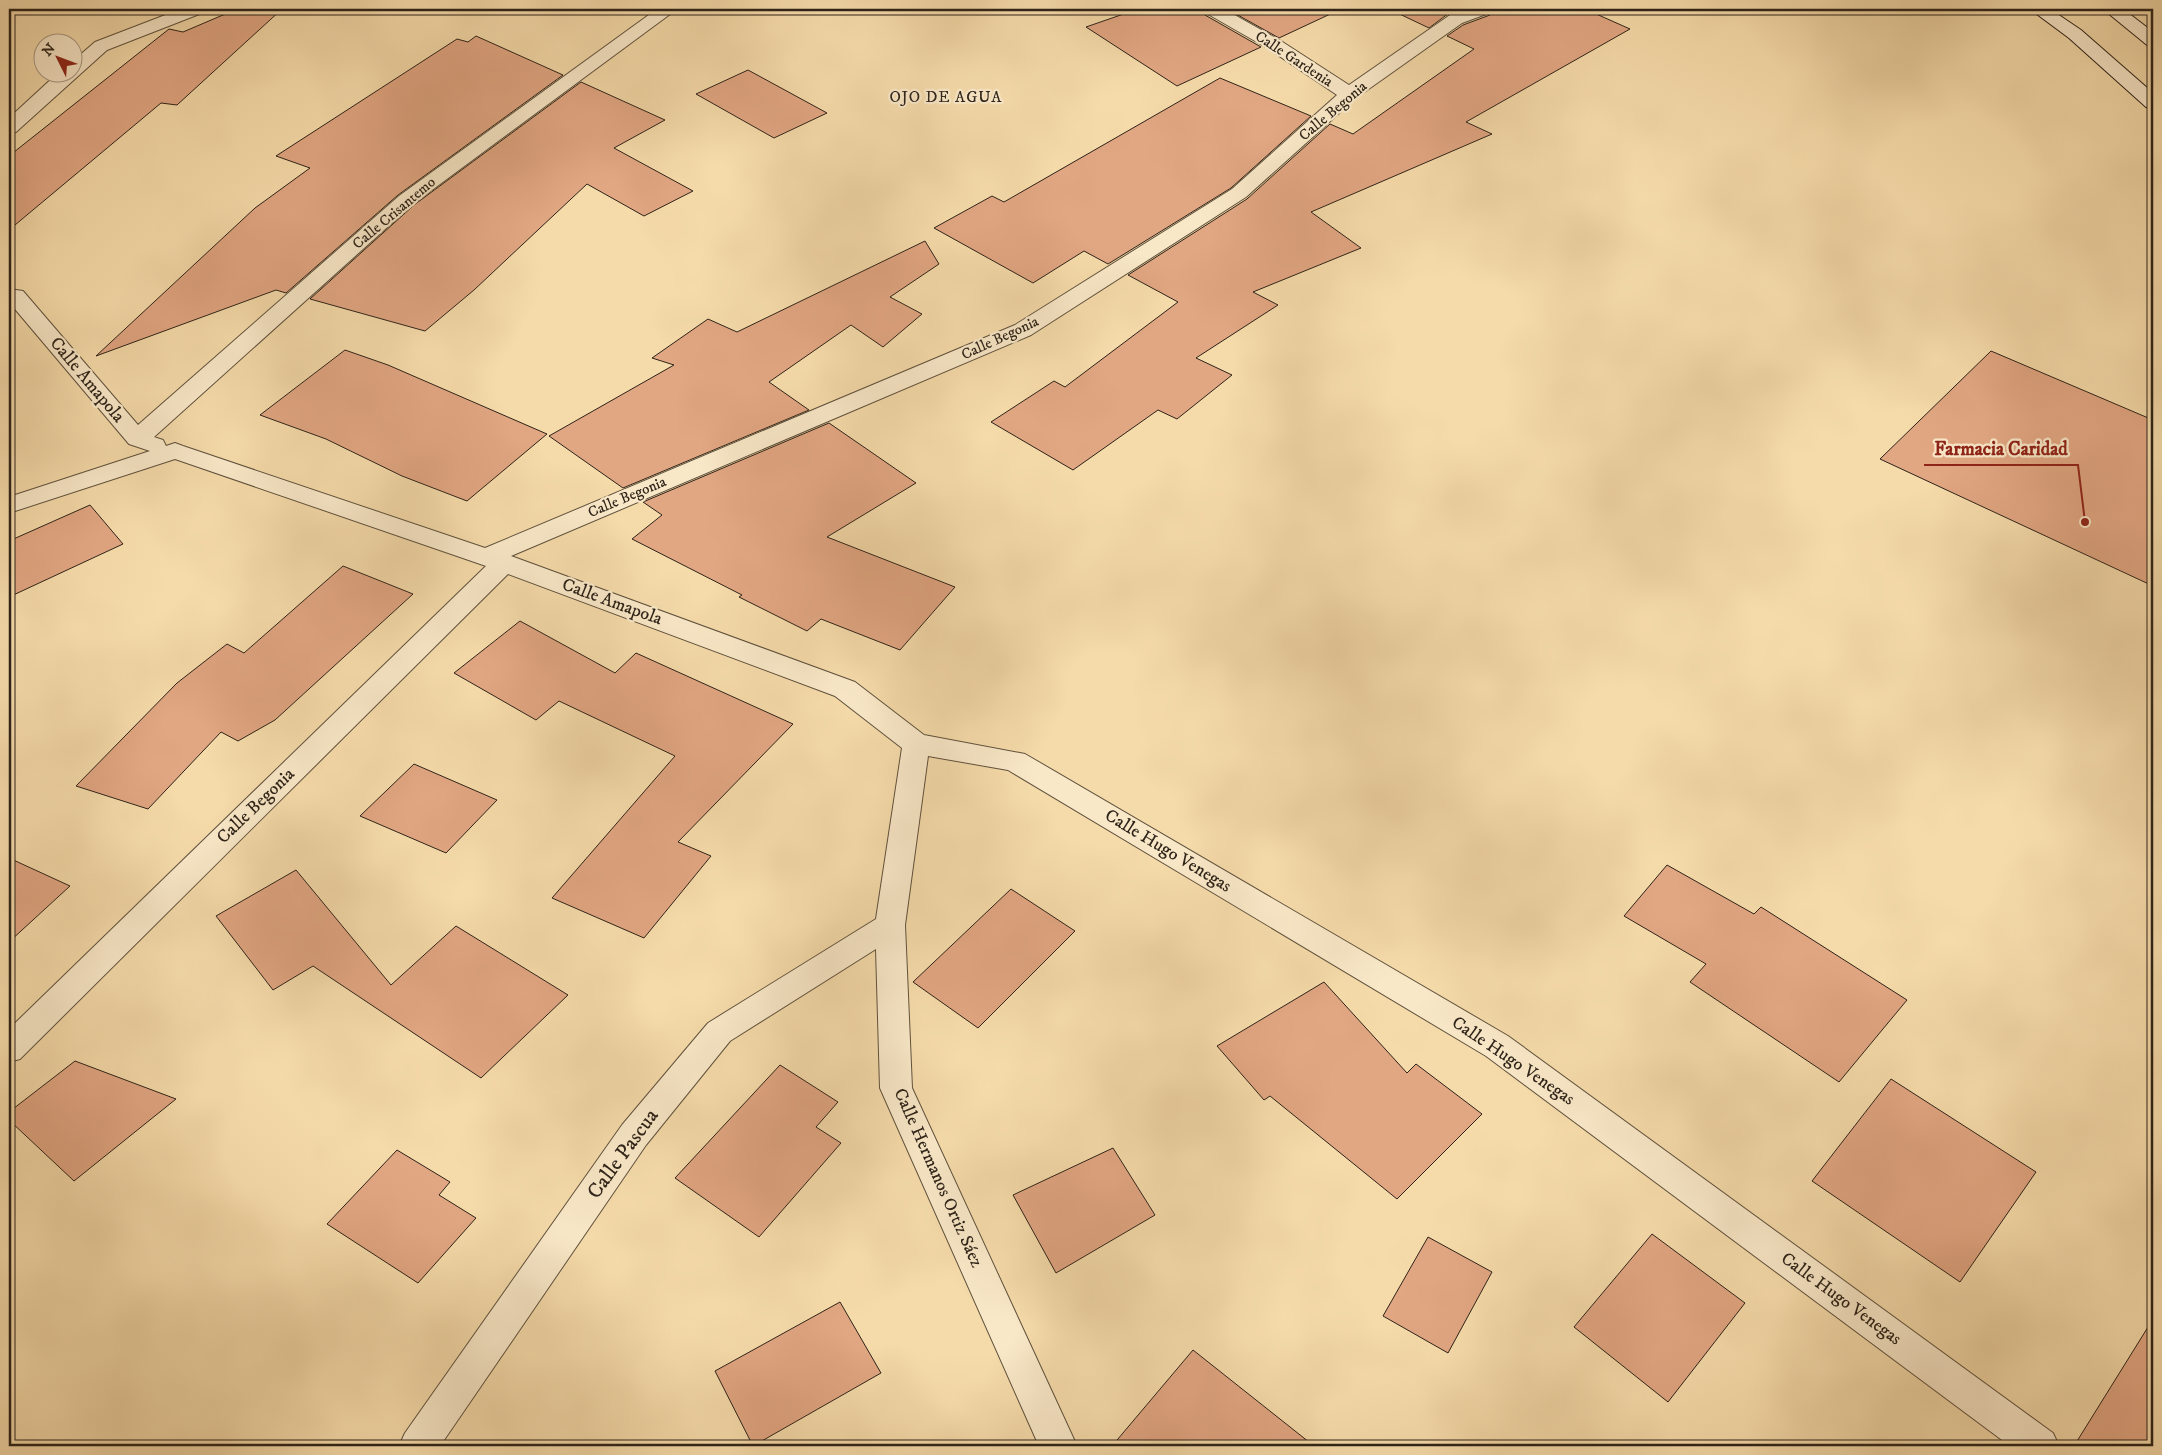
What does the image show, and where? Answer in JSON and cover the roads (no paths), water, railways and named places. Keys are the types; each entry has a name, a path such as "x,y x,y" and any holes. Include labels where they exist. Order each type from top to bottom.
{"street":[{"path":"82,63 101,46 196,9"},
{"name":"Calle Crisantemo","path":"137,439 406,200 668,9"},
{"name":"Calle Gardenia","path":"1212,9 1275,45 1349,94"},
{"name":"Calle Begonia","path":"9,1049 495,560 1023,330 1239,193 1349,94 1456,18 1483,9"},
{"path":"2039,9 2075,34 2153,103"},
{"path":"2112,9 2153,41"},
{"path":"9,128 61,82"},
{"name":"Calle Amapola","path":"9,295 15,296 137,439 495,560 845,688 916,744"},
{"path":"9,505 175,451"},
{"name":"Calle Hermanos Ortiz Sáez","path":"916,744 890,925 896,1088 1058,1446"},
{"name":"Calle Hugo Venegas","path":"916,744 1015,761 1498,1046 2040,1446"},
{"name":"Calle Pascua","path":"418,1446 634,1135 719,1032 890,925"}],"place":[{"name":"Farmacia Caridad","path":"2085,522"}],"district":[{"name":"OJO DE AGUA","path":"946,97"}]}
